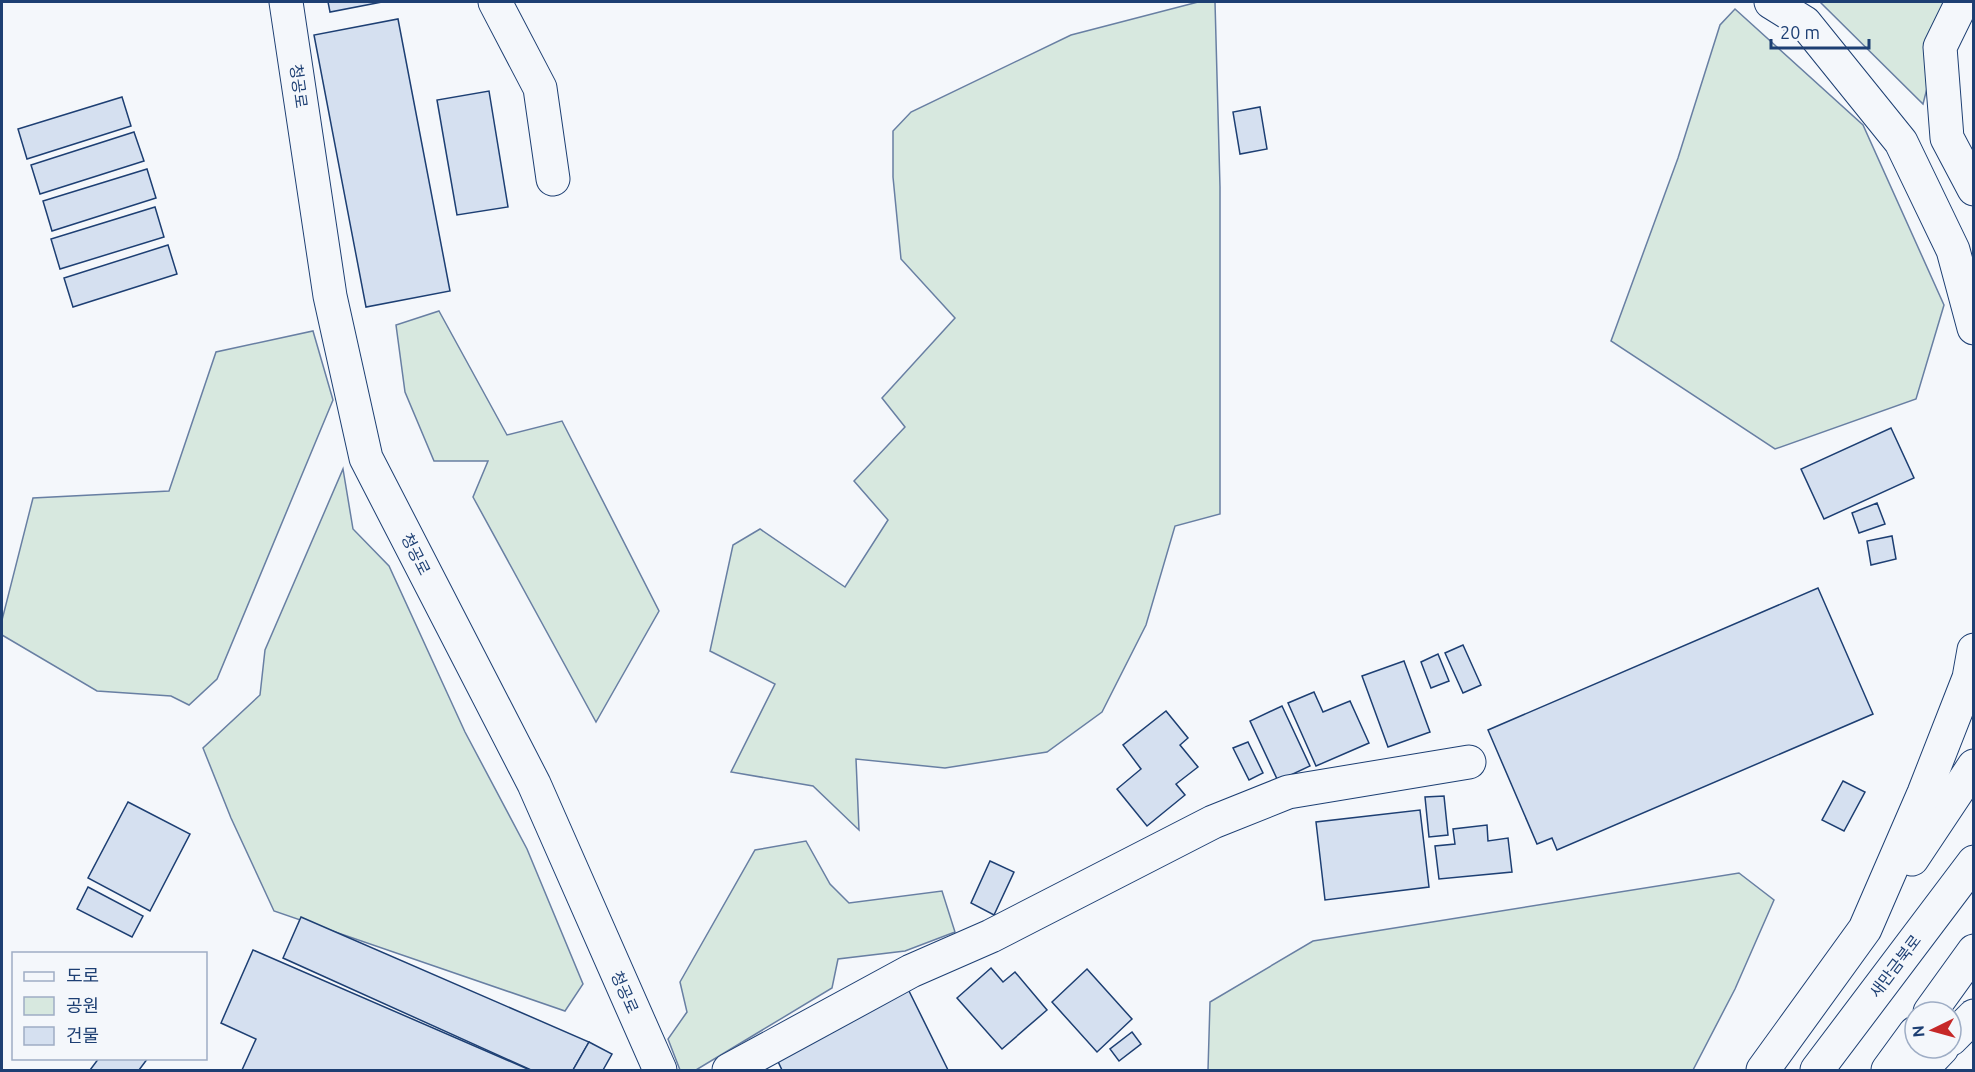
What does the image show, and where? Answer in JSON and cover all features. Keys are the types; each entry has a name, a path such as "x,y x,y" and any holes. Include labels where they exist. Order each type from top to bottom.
{"main road":[{"path":"495,2 540,88 553,179"},
{"path":"1771,2 1805,23 1902,142 1953,250 1974,328"},
{"path":"1962,2 1940,46 1947,138 1974,189"},
{"name":"청공로","path":"286,3 330,296 366,458 534,784 656,1067"},
{"path":"1865,928 1924,793 1969,678 1974,650"},
{"path":"729,1071 911,971 991,936 1213,822 1288,792 1468,762"},
{"path":"1763,1071 1865,928 1974,766"},
{"name":"새만금북로","path":"1817,1071 1974,862"},
{"path":"1939,1000 1974,951"},
{"path":"1963,1003 1974,988"},
{"path":"1963,1027 1974,1016"},
{"path":"1888,1071 1903,1050"}],"green space":[{"path":"1198,2 1215,2 1220,187 1220,514 1175,526 1146,625 1102,712 1047,752 945,768 856,759 859,830 813,786 731,772 775,684 710,651 733,545 760,529 845,587 888,520 854,481 905,427 882,398 955,318 901,259 893,177 893,131 911,112 1071,35"},
{"path":"1820,2 1949,2 1923,104"},
{"path":"1735,9 1863,125 1944,305 1916,399 1775,449 1611,341 1678,158 1720,25"},
{"path":"439,311 507,435 562,421 659,611 596,722 473,497 488,461 434,461 405,392 396,325"},
{"path":"313,331 333,400 217,679 189,705 171,696 97,691 2,635 2,620 33,498 169,491 216,352"},
{"path":"343,469 353,529 389,566 465,732 527,849 583,984 565,1011 274,911 231,818 203,748 260,695 265,650"},
{"path":"806,841 830,884 849,903 942,891 955,932 905,951 838,959 832,988 696,1070 680,1070 668,1039 687,1012 680,982 755,850"},
{"path":"1739,873 1774,900 1735,989 1693,1070 1208,1070 1210,1002 1313,941"}],"building":[{"path":"328,2 382,2 330,12"},
{"path":"398,19 450,291 366,307 314,35"},
{"path":"489,91 508,207 457,215 437,100"},
{"path":"122,97 131,126 27,159 18,129"},
{"path":"1260,107 1267,149 1240,154 1233,112"},
{"path":"134,132 144,161 40,194 31,165"},
{"path":"147,169 156,198 52,231 43,201"},
{"path":"155,207 164,237 60,269 51,239"},
{"path":"168,245 177,274 73,307 64,278"},
{"path":"1891,428 1914,478 1824,519 1801,469"},
{"path":"1877,503 1885,524 1859,533 1852,513"},
{"path":"1892,536 1896,559 1871,565 1867,541"},
{"path":"1818,588 1873,714 1557,850 1552,838 1537,844 1488,730"},
{"path":"1463,645 1481,685 1463,693 1445,653"},
{"path":"1438,654 1449,681 1431,688 1421,662"},
{"path":"1404,661 1430,732 1388,747 1362,676"},
{"path":"1314,692 1323,712 1350,701 1369,743 1316,766 1288,703"},
{"path":"1282,706 1310,766 1278,781 1250,721"},
{"path":"1166,711 1188,738 1180,745 1198,767 1176,784 1185,795 1147,826 1117,789 1141,769 1123,745"},
{"path":"1248,742 1263,773 1249,780 1233,748"},
{"path":"1843,781 1865,792 1844,831 1822,820"},
{"path":"1444,796 1448,835 1429,837 1425,797"},
{"path":"128,802 190,834 150,911 88,878"},
{"path":"1420,810 1429,887 1325,900 1316,822"},
{"path":"1487,825 1488,841 1508,838 1512,872 1439,879 1435,846 1455,844 1453,829"},
{"path":"990,861 1014,872 994,915 971,903"},
{"path":"88,887 143,916 132,937 77,909"},
{"path":"301,917 589,1042 573,1070 531,1070 283,958"},
{"path":"253,950 530,1070 242,1070 256,1039 221,1023"},
{"path":"991,968 1003,982 1015,972 1047,1010 1002,1049 957,998"},
{"path":"1087,969 1132,1019 1097,1052 1052,1002"},
{"path":"908,989 948,1070 782,1070 775,1055"},
{"path":"1132,1032 1141,1044 1119,1061 1110,1049"},
{"path":"589,1042 612,1054 603,1070 573,1070"},
{"path":"98,1060 146,1060 139,1070 90,1070"}]}
